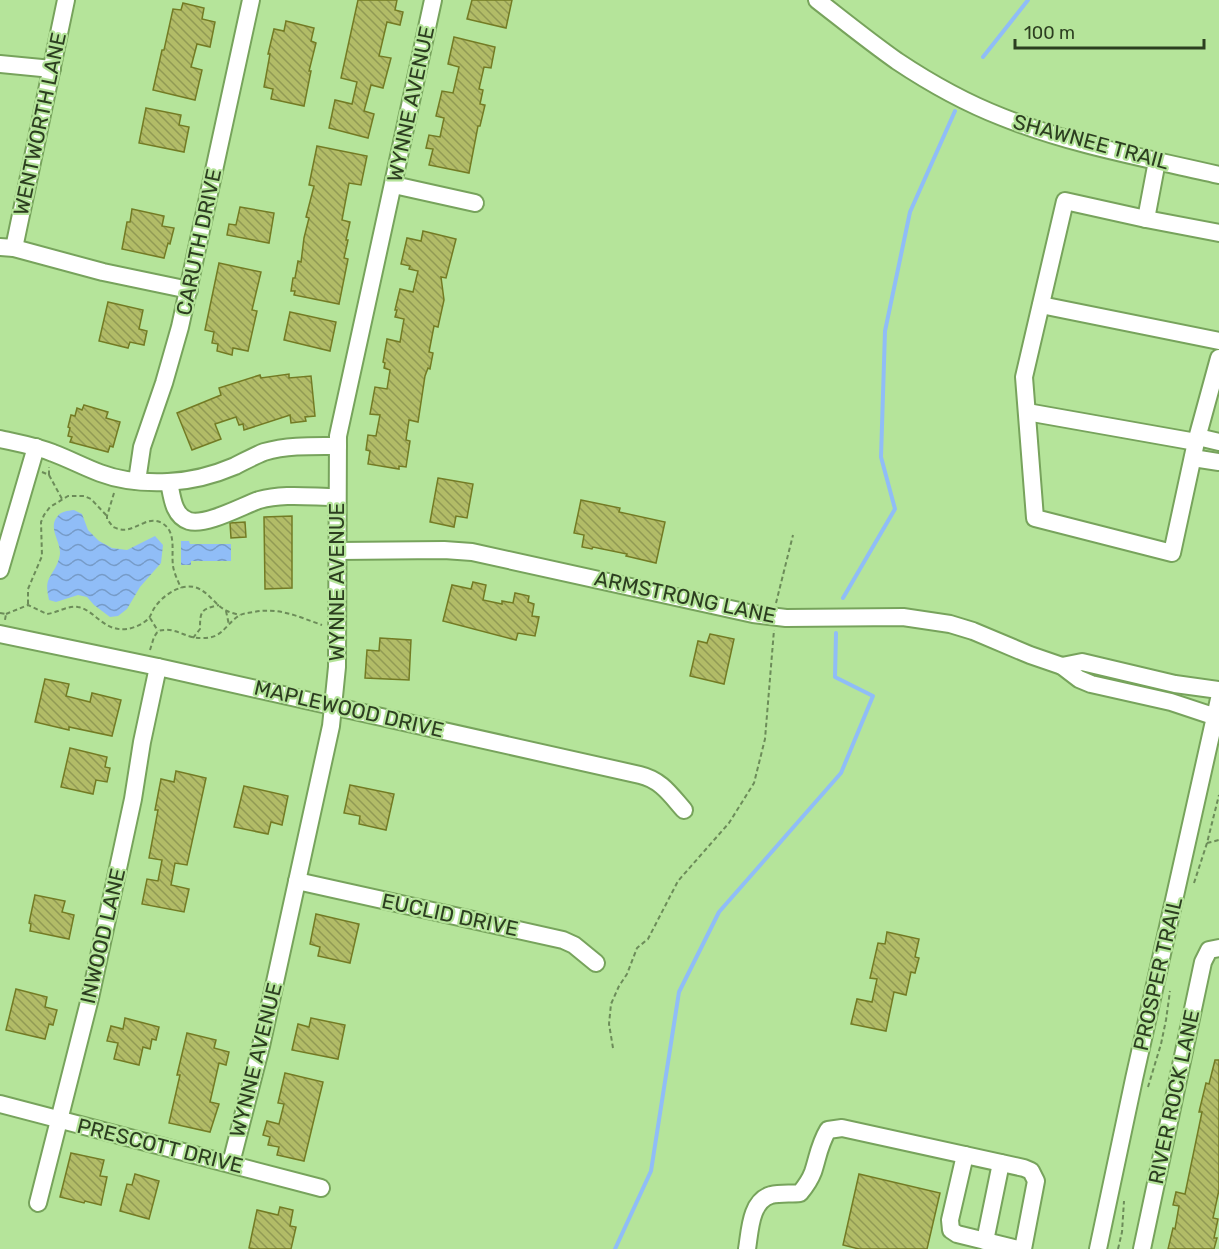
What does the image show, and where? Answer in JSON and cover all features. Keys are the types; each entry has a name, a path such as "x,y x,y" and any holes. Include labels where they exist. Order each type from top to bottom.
{"street":[{"name":"WENTWORTH LANE","path":"7,248 52,69 66,0"},
{"name":"CARUTH DRIVE","path":"137,481 142,447 172,356 189,290 251,0"},
{"name":"WYNNE AVENUE","path":"231,1163 261,1046 334,706 337,667 338,446 341,421 434,0"},
{"name":"SHAWNEE TRAIL","path":"818,0 899,63 977,106 1009,120 1090,146 1219,175"},
{"path":"0,64 52,69"},
{"path":"1146,219 1157,161"},
{"path":"394,185 475,203"},
{"path":"1219,233 1065,201 1024,377 1035,518 1172,553 1219,358"},
{"path":"7,248 189,290"},
{"path":"1041,305 1219,341"},
{"path":"1027,412 1196,446 1219,442"},
{"path":"0,439 54,453 103,474 137,481 169,482 218,473 279,448 338,446"},
{"path":"1196,446 1219,462"},
{"path":"0,570 36,447"},
{"path":"169,482 177,512 191,522 218,516 270,498 338,497"},
{"name":"ARMSTRONG LANE","path":"338,551 451,550 472,552 775,617 903,616 918,618 962,627 1062,666 1079,679 1091,684 1171,702 1217,718"},
{"name":"MAPLEWOOD DRIVE","path":"2,628 154,660 334,706 651,778 659,783 684,810"},
{"name":"INWOOD LANE","path":"38,1203 90,998 133,799 154,660"},
{"name":"ARMSTRONG LANE","path":"1062,666 1082,662 1175,684 1219,690"},
{"name":"PROSPER TRAIL","path":"1098,1249 1134,1079 1217,718 1219,699"},
{"name":"EUCLID DRIVE","path":"297,881 563,940 574,945 596,963"},
{"name":"RIVER ROCK LANE","path":"1142,1249 1203,962 1209,950 1216,948"},
{"name":"PRESCOTT DRIVE","path":"0,1104 321,1188"},
{"path":"747,1249 753,1214 759,1203 770,1195 800,1193 813,1174 821,1141 828,1130 842,1128 1024,1167 1031,1171 1036,1181 1023,1249"},
{"path":"965,1155 950,1220 951,1230 957,1234 1018,1249"},
{"path":"985,1241 1001,1162"}],"path":[{"path":"50,465 50,475 62,499"},
{"path":"40,471 50,475"},
{"path":"107,516 115,492"},
{"path":"28,605 28,589 42,556 41,522 50,507 62,499 76,495 91,499 107,516 110,524 120,530 155,520 163,524 171,535 173,567 181,588"},
{"path":"613,1048 609,1024 611,1004 627,974 637,948 648,939 678,881 729,823 754,783 765,739 777,600 793,536"},
{"path":"0,613 6,614 28,605 47,614 72,607 81,608 106,625 123,629 136,626 150,618 152,611 160,601 181,588 190,586 201,589 226,611 240,615 267,610 285,611 326,626"},
{"path":"193,638 200,628 200,618 204,611 219,605"},
{"path":"226,611 229,625"},
{"path":"2,628 6,614"},
{"path":"154,660 154,637 158,631 170,629 193,638 204,639 224,631 240,615"},
{"path":"150,618 158,631"},
{"path":"1191,890 1207,843 1219,795"},
{"path":"1207,843 1219,840"},
{"path":"1148,1089 1161,1044 1170,985"},
{"path":"1118,1249 1122,1232 1125,1193"}],"water":[{"path":"74,510 82,514 88,530 99,541 112,548 127,550 155,536 163,545 161,563 140,587 127,609 118,616 110,617 87,597 78,595 56,602 49,600 47,583 60,554 54,530 55,521 60,514"},
{"path":"181,541 189,541 190,544 231,544 231,561 191,561 191,565 181,565"}],"building":[{"path":"358,0 397,0 395,10 403,12 400,25 387,22 379,56 391,58 383,88 371,85 364,111 374,114 368,138 329,128 335,100 352,104 357,82 341,78"},
{"path":"472,0 512,0 506,28 467,19"},
{"path":"183,3 204,8 202,19 215,22 210,47 197,44 191,67 202,70 195,100 153,90 173,9 181,10"},
{"path":"286,21 314,28 311,41 316,43 304,106 271,99 273,89 264,87 274,29 284,31"},
{"path":"454,37 495,47 491,68 484,67 479,89 483,90 480,104 485,105 480,126 478,126 469,173 429,165 433,149 426,148 429,135 440,137 444,118 436,116 442,91 453,93 459,67 448,64"},
{"path":"146,108 181,115 179,125 189,127 184,152 139,143"},
{"path":"317,146 367,156 361,185 349,183 344,209 342,220 350,222 344,258 348,259 339,304 294,295 295,291 291,291 298,261 301,262 309,218 306,217 314,186 309,185"},
{"path":"240,207 274,213 269,243 227,235 229,224 236,225"},
{"path":"132,209 164,216 162,226 174,228 164,258 122,249"},
{"path":"423,231 456,239 446,278 441,277 444,300 438,327 434,326 429,352 433,353 430,369 428,368 425,376 418,422 409,420 406,440 410,441 406,467 399,466 399,469 368,464 370,451 366,450 368,435 376,436 380,415 370,414 375,387 387,389 390,370 384,368 385,363 383,362 387,339 400,342 404,319 395,317 397,310 395,310 400,289 413,292 418,271 401,264 407,238 421,241"},
{"path":"219,263 261,272 252,310 257,311 248,351 233,348 232,355 217,351 218,344 212,343 214,332 205,330"},
{"path":"108,302 143,310 139,329 147,331 144,345 130,342 128,348 99,341"},
{"path":"290,312 336,322 330,351 284,340"},
{"path":"289,374 289,378 311,376 315,416 305,417 306,421 291,423 290,415 244,430 243,424 239,425 236,417 215,424 221,439 192,450 177,413 221,395 219,388 260,375 261,378"},
{"path":"84,405 108,412 106,418 120,422 113,447 110,446 108,452 70,442 72,437 68,436 70,428 68,427 71,415 75,416 77,408 82,410"},
{"path":"438,478 473,484 467,518 456,516 454,527 430,522"},
{"path":"581,500 620,508 619,512 665,522 656,563 626,556 627,554 582,547 584,535 574,533"},
{"path":"292,516 292,588 265,589 264,517"},
{"path":"245,522 246,537 231,538 230,523"},
{"path":"473,582 486,585 483,600 502,604 502,601 513,603 515,593 529,596 528,602 534,604 532,616 539,617 535,636 518,633 516,640 443,621 452,585 471,589"},
{"path":"710,634 734,639 724,684 690,676 698,641 707,643"},
{"path":"380,638 411,640 409,680 365,678 367,650 379,651"},
{"path":"45,679 69,684 66,696 90,702 92,693 121,700 112,736 35,722"},
{"path":"70,748 107,757 105,767 110,768 107,782 96,780 93,794 61,787"},
{"path":"176,771 206,778 187,865 175,863 171,885 189,889 184,912 142,904 147,879 158,881 162,860 149,858 161,779 174,782"},
{"path":"350,785 394,794 386,830 359,824 360,816 344,813"},
{"path":"244,786 288,796 282,825 271,822 268,834 234,827"},
{"path":"35,895 65,901 62,912 74,915 69,939 30,931 31,924 29,923"},
{"path":"316,914 359,924 350,963 318,956 320,947 310,944"},
{"path":"887,932 919,939 915,957 919,958 915,973 911,972 906,995 894,992 886,1031 851,1024 857,999 872,1002 877,979 870,978 878,943 885,944"},
{"path":"16,989 47,997 45,1007 57,1010 53,1025 49,1024 45,1039 6,1030"},
{"path":"125,1018 159,1027 156,1040 152,1039 150,1049 143,1047 139,1065 114,1059 118,1043 107,1041 111,1026 123,1029"},
{"path":"311,1018 345,1025 338,1059 292,1050 298,1024 309,1027"},
{"path":"187,1033 216,1040 214,1048 229,1052 226,1065 219,1063 210,1102 219,1104 210,1132 169,1123"},
{"path":"1215,1060 1219,1060 1219,1190 1213,1218 1218,1219 1214,1238 1217,1238 1214,1249 1168,1249 1173,1228 1175,1229 1179,1206 1173,1205 1176,1192 1185,1194 1202,1112 1199,1112 1206,1083 1209,1084"},
{"path":"285,1073 323,1082 304,1161 277,1155 279,1147 268,1145 270,1137 263,1135 267,1121 279,1124 284,1104 278,1103"},
{"path":"71,1153 104,1160 100,1176 107,1177 101,1205 60,1197"},
{"path":"135,1174 159,1181 149,1219 120,1211 127,1184 132,1185"},
{"path":"859,1174 940,1193 927,1249 859,1249 843,1245"},
{"path":"280,1207 293,1210 290,1226 296,1227 291,1249 249,1248 257,1210 278,1215"}],"waterway":[{"path":"983,57 1028,0"},
{"path":"843,598 895,509 881,457 885,331 910,212 955,111"},
{"path":"615,1249 651,1171 679,992 719,912 841,773 873,696 835,677 836,633"}]}
